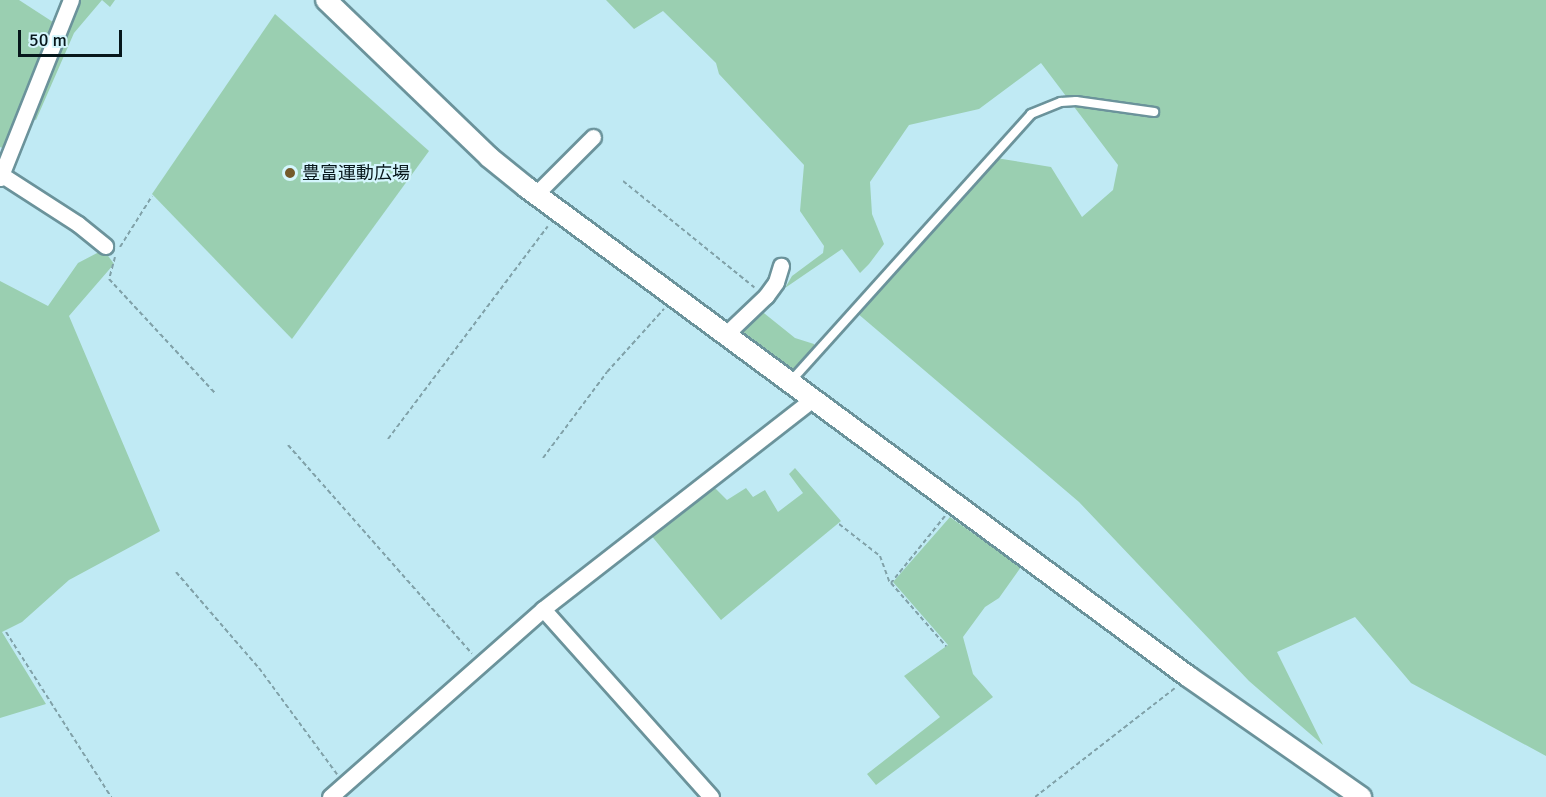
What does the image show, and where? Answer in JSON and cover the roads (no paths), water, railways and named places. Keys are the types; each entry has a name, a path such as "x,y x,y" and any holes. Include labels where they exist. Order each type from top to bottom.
{"street":[{"path":"70,0 1,176 78,224 105,246"},
{"path":"326,0 489,158 536,195 1348,794"},
{"path":"536,195 593,137"},
{"path":"725,335 766,296 776,282 781,266"},
{"path":"330,797 543,609 811,400"},
{"path":"543,609 711,797"}],"lane":[{"path":"789,383 1031,114 1061,102 1076,100 1154,112"}],"place":[{"name":"豊富運動広場","path":"290,173"}]}
